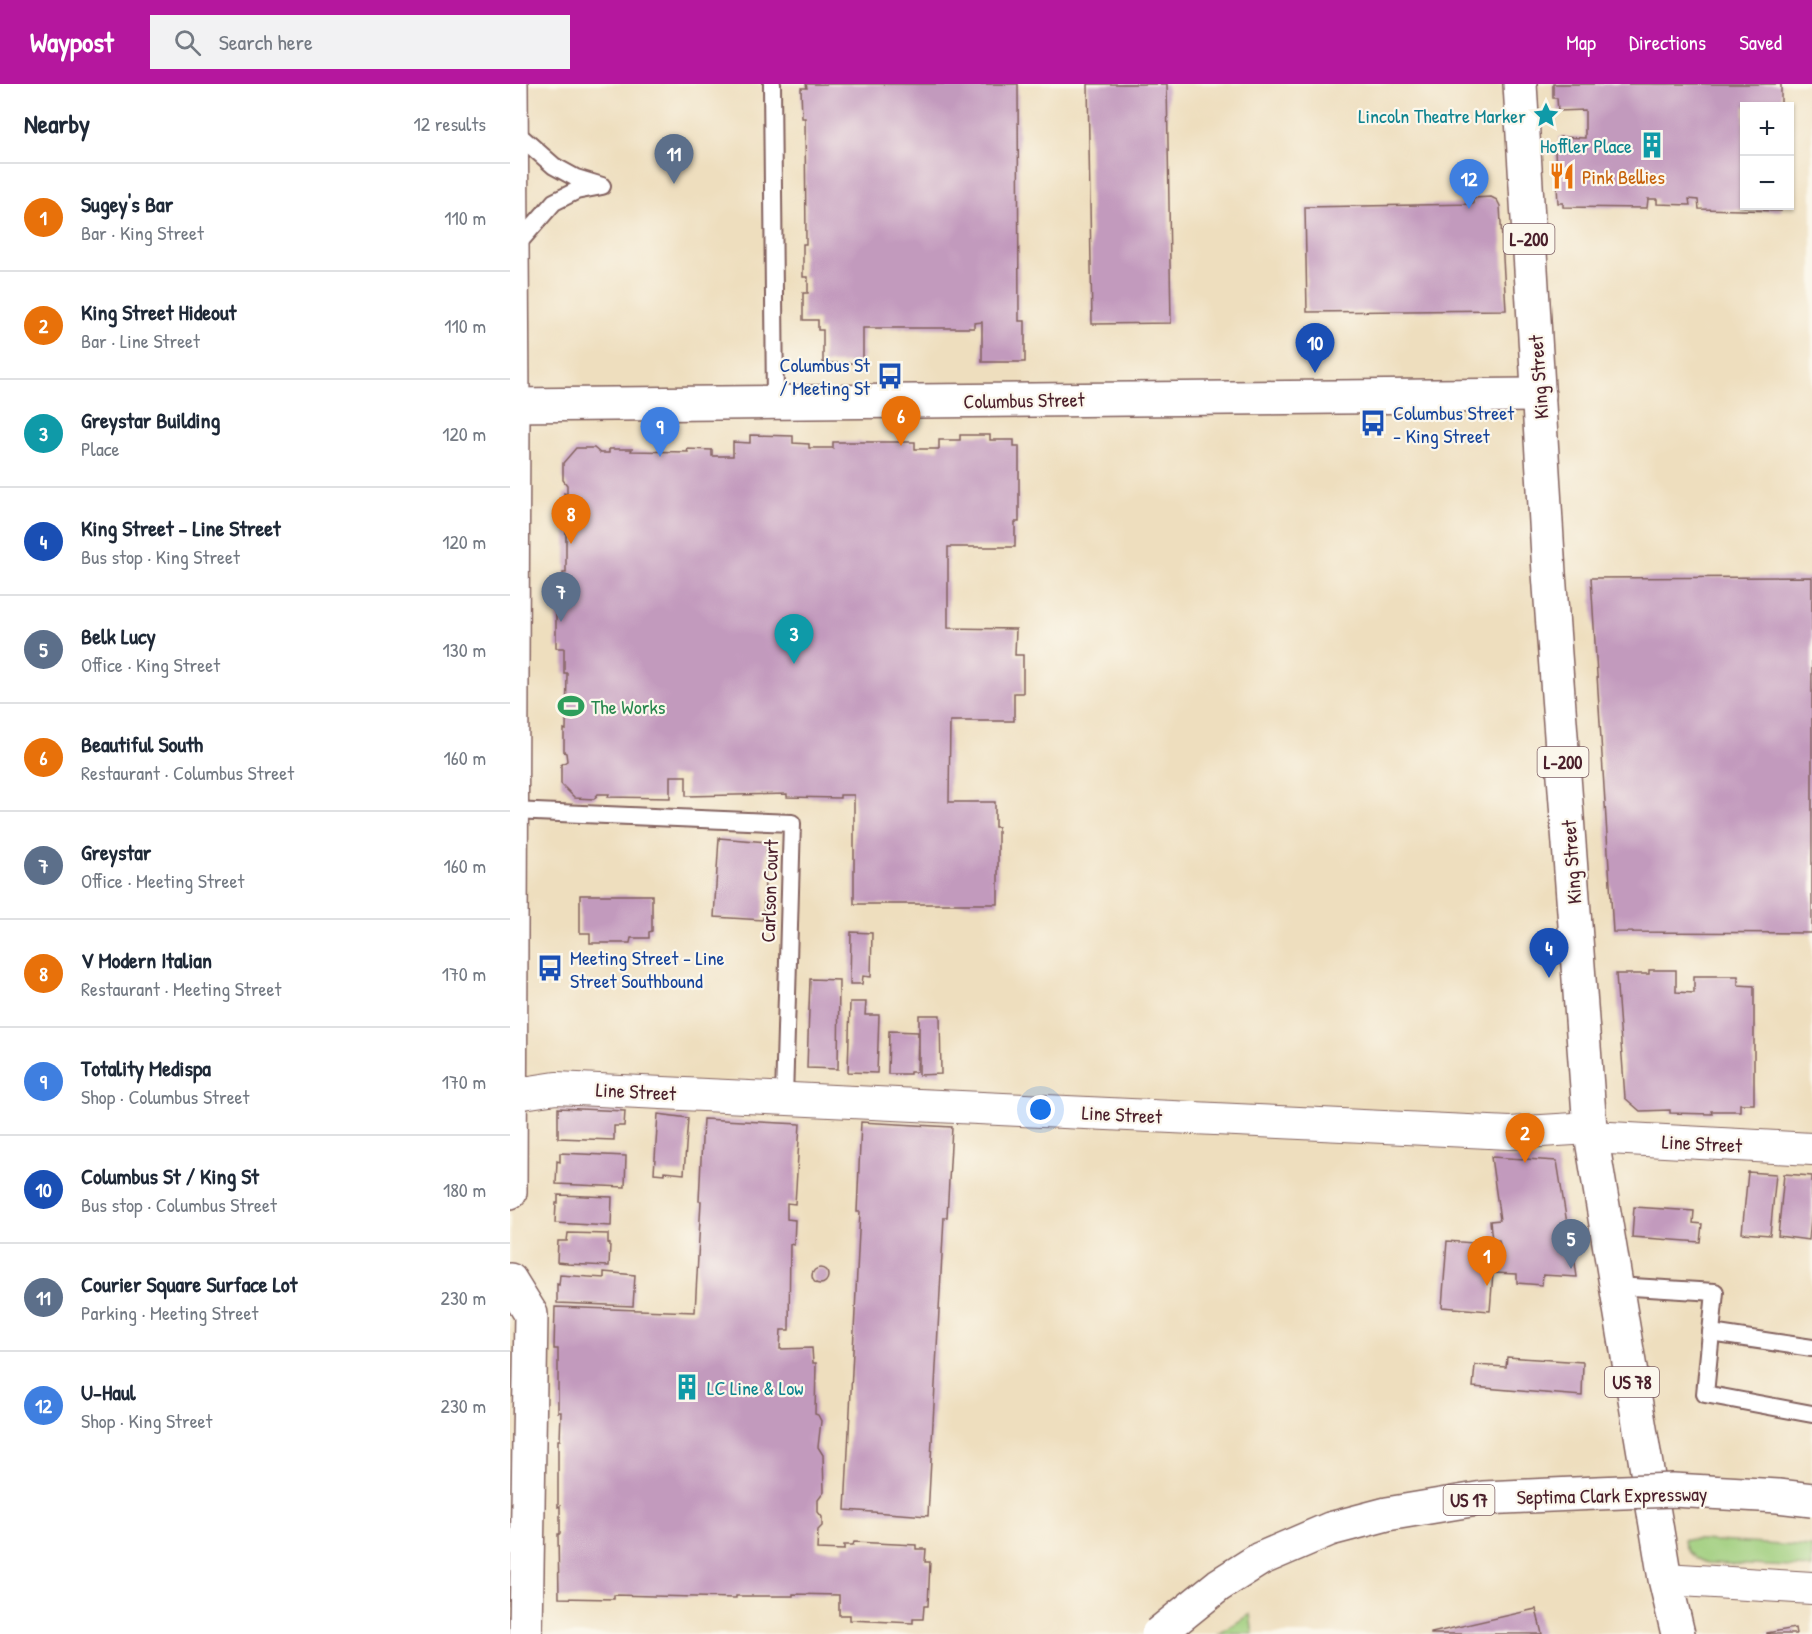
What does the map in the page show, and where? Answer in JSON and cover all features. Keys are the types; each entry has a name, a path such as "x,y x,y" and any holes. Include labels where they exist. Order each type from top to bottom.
{"main road":[{"path":"510,1192 512,84"},
{"name":"King Street","path":"1520,84 1549,573 1591,1133 1665,1579 1678,1634"},
{"name":"Columbus Street","path":"512,405 1539,394"},
{"path":"510,1280 531,1314 526,1634"},
{"name":"Septima Clark Expressway","path":"1158,1634 1219,1585 1260,1559 1330,1529 1387,1514 1483,1498 1597,1492 1673,1490 1812,1500"}],"street":[{"name":"Line Street","path":"510,1095 556,1088 1510,1133 1591,1133 1812,1149"},
{"path":"1665,1579 1812,1588"}],"lane":[{"path":"772,84 775,402"},
{"path":"512,129 554,166 576,178 602,186 576,191 554,202 512,250"},
{"name":"Carlson Court","path":"512,811 792,823 784,1098"},
{"path":"1616,1286 1715,1292 1705,1394 1812,1414"},
{"path":"1711,1333 1812,1348"}],"green space":[{"path":"1684,1539 1812,1547 1812,1568 1708,1563 1688,1552"},
{"path":"1250,1614 1253,1634 1219,1634 1222,1632"}],"building":[{"path":"806,84 1018,84 1019,321 1025,321 1025,362 982,362 982,322 974,323 974,328 863,328 863,363 823,363 823,330 818,330 818,320 803,320 803,293 808,293 808,277 803,277 803,244 806,244 805,118 802,118 801,88 807,88"},
{"path":"1088,84 1167,84 1171,323 1092,324"},
{"name":"Hoffler Place","path":"1553,84 1781,84 1781,102 1740,102 1740,210 1699,209 1698,200 1689,199 1690,205 1657,204 1657,199 1648,199 1647,208 1563,207 1563,203 1558,203 1555,151 1560,151 1559,137 1585,138 1585,110 1558,111 1557,98 1553,98"},
{"path":"1491,197 1497,200 1500,206 1506,310 1307,312 1305,207 1473,204 1473,198"},
{"path":"750,435 793,436 793,443 809,444 809,448 833,448 833,442 915,442 915,449 939,449 939,440 960,440 960,435 990,435 990,440 1014,440 1014,446 1019,446 1019,522 1015,522 1015,547 948,547 948,628 1016,629 1015,655 1023,655 1023,693 1014,693 1014,721 950,721 949,802 995,802 995,827 998,827 998,904 854,904 854,795 840,795 840,798 787,797 787,794 686,796 686,776 670,776 670,798 608,797 609,794 598,794 594,799 575,798 561,784 561,765 567,761 564,752 564,729 566,730 567,673 564,673 564,648 556,648 556,597 563,597 563,573 566,573 564,493 567,494 567,485 563,480 563,463 576,448 594,448 600,453 609,453 609,449 688,452 687,449 712,450 712,456 733,456 733,442 750,443"},
{"path":"1812,577 1812,933 1613,932 1591,578"},
{"path":"719,838 767,842 763,920 714,917"},
{"path":"580,895 652,895 652,931 649,932 649,938 631,938 630,943 590,943 590,933 580,933"},
{"path":"851,932 872,933 871,977 863,976 862,984 850,984"},
{"path":"1649,970 1676,970 1676,992 1694,993 1694,976 1738,976 1738,985 1754,986 1754,1104 1740,1104 1740,1111 1711,1111 1712,1114 1670,1113 1670,1110 1640,1111 1625,1098 1616,974 1649,974"},
{"path":"810,979 839,980 838,1069 807,1068"},
{"path":"850,1002 866,1002 865,1015 879,1015 877,1073 848,1072"},
{"path":"919,1015 940,1015 941,1074 919,1075"},
{"path":"889,1031 918,1032 917,1072 888,1074"},
{"path":"558,1108 625,1111 624,1126 614,1126 614,1140 558,1138"},
{"path":"658,1114 688,1118 684,1174 654,1173"},
{"name":"LC Line & Low","path":"703,1119 800,1124 795,1204 787,1203 787,1219 795,1220 794,1245 790,1244 789,1330 781,1330 780,1349 812,1348 813,1363 816,1363 815,1414 821,1421 818,1447 823,1455 824,1492 818,1500 818,1512 822,1517 822,1526 818,1530 817,1549 844,1550 844,1545 853,1545 854,1542 916,1545 916,1549 926,1549 925,1562 930,1562 928,1606 924,1606 923,1619 913,1619 913,1623 850,1620 850,1615 839,1615 839,1595 793,1594 793,1596 736,1596 736,1598 614,1595 614,1599 559,1598 558,1440 560,1440 561,1412 558,1412 558,1349 554,1349 555,1307 695,1312"},
{"path":"861,1122 952,1127 947,1217 944,1217 928,1516 845,1510 860,1212 857,1212"},
{"path":"560,1153 626,1156 625,1187 556,1184 557,1161 560,1162"},
{"path":"1491,1157 1557,1161 1568,1236 1571,1249 1573,1249 1577,1277 1543,1275 1542,1285 1517,1283 1517,1274 1493,1273 1490,1311 1442,1307 1447,1241 1500,1245 1499,1240 1492,1240 1490,1221 1500,1220"},
{"path":"1748,1172 1776,1174 1770,1235 1742,1233"},
{"path":"1784,1174 1812,1176 1809,1240 1778,1236"},
{"path":"558,1195 612,1197 611,1226 555,1223"},
{"path":"1634,1207 1694,1211 1693,1223 1702,1224 1700,1242 1632,1237"},
{"path":"568,1233 608,1234 609,1266 557,1262 558,1241 567,1241"},
{"path":"817,1268 823,1268 828,1276 826,1282 817,1284 812,1279 812,1273"},
{"path":"604,1272 635,1275 633,1306 557,1303 557,1284 559,1285 560,1275 604,1278"},
{"path":"1507,1357 1583,1362 1582,1396 1473,1387 1475,1365 1506,1367"},
{"path":"1536,1609 1542,1634 1431,1634 1431,1633"},
{"path":"1795,1628 1796,1634 1767,1634 1767,1633"}],"place":[{"name":"Lincoln Theatre Marker","path":"1546,115"},
{"name":"Hoffler Place","path":"1652,145"},
{"name":"Pink Bellies","path":"1562,176"},
{"name":"Courier Square Surface Lot","path":"674,184"},
{"name":"U-Haul","path":"1469,209"},
{"name":"Columbus St / King St","path":"1315,373"},
{"name":"Columbus St / Meeting St","path":"890,376"},
{"name":"Columbus Street - King Street","path":"1373,423"},
{"name":"Beautiful South","path":"901,446"},
{"name":"Totality Medispa","path":"660,457"},
{"name":"V Modern Italian","path":"571,544"},
{"name":"Greystar","path":"561,622"},
{"name":"Greystar Building","path":"794,664"},
{"name":"The Works","path":"571,706"},
{"name":"Meeting Street - Line Street Southbound","path":"550,968"},
{"name":"King Street - Line Street","path":"1549,978"},
{"name":"King Street Hideout","path":"1525,1163"},
{"name":"Belk Lucy","path":"1571,1269"},
{"name":"Sugey's Bar","path":"1487,1286"},
{"name":"LC Line & Low","path":"687,1387"}]}
